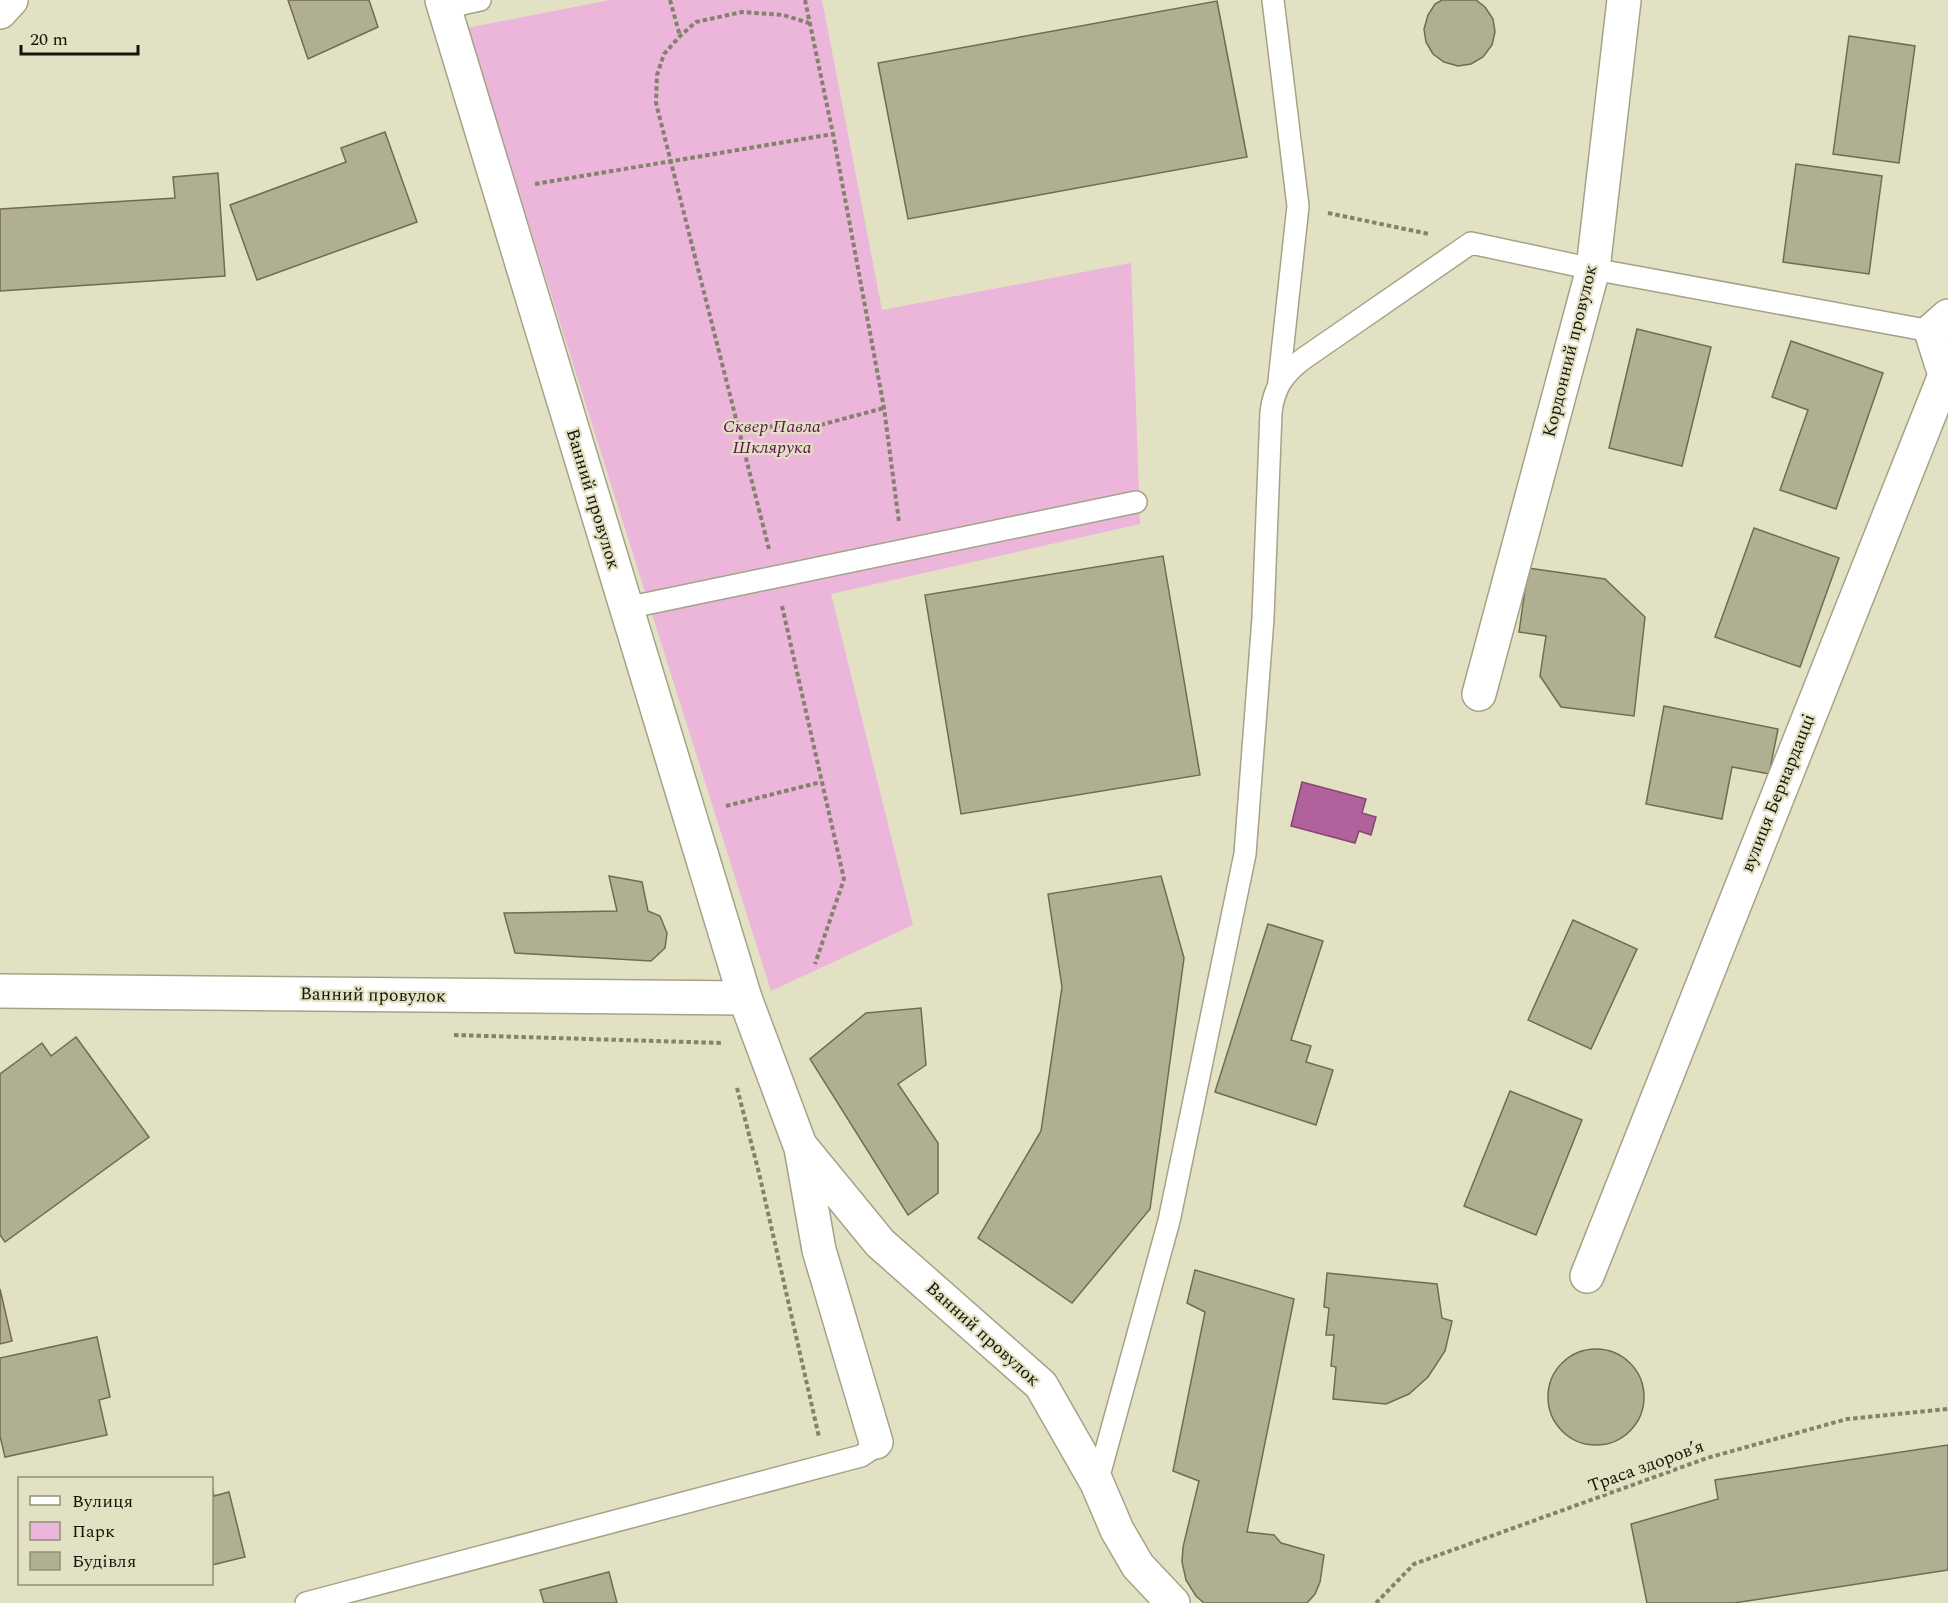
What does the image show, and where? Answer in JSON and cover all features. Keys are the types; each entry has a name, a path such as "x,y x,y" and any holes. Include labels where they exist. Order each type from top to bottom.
{"street":[{"path":"0,12 11,0"},
{"name":"Кордонний провулок","path":"1479,694 1593,269 1624,0"},
{"name":"Ванний провулок","path":"443,4 745,999 801,1148 819,1250 876,1442"},
{"name":"вулиця Бернардацці","path":"1587,1276 1945,375 1939,323"},
{"name":"Ванний провулок","path":"0,991 745,999"},
{"name":"Ванний провулок","path":"801,1148 880,1243 1041,1385 1097,1483 1117,1530 1138,1566 1173,1603"}],"lane":[{"path":"443,4 480,0"},
{"path":"1097,1483 1169,1221 1245,854 1263,618 1271,412 1273,396 1279,381 1298,206 1273,0"},
{"path":"1279,381 1289,369 1471,243 1593,269 1939,323"},
{"path":"626,608 1136,502"},
{"path":"306,1603 861,1456 876,1442"}],"path":[{"path":"670,0 680,36"},
{"path":"805,0 833,134 884,408 903,551"},
{"path":"809,23 783,15 741,12 696,22 664,54 657,75 656,103 775,578 844,879 815,964"},
{"path":"500,190 833,134"},
{"path":"1298,206 1428,234"},
{"path":"738,428 824,424 884,408"},
{"path":"720,807 821,782"},
{"path":"451,1035 724,1043"},
{"path":"736,1086 759,1173 825,1466"},
{"name":"Траса здоров’я","path":"1376,1603 1414,1564 1707,1458 1847,1419 1948,1409"}],"green space":[{"name":"Сквер Павла Шклярука","path":"610,0 822,0 882,310 1131,263 1140,524 831,594 913,925 771,991 467,28"}],"shaded area":[{"path":"1302,782 1366,799 1362,813 1376,817 1371,835 1359,831 1355,843 1291,826"}],"building":[{"path":"288,0 369,0 378,27 308,59"},
{"path":"1442,0 1476,0 1485,7 1493,19 1495,32 1492,45 1483,57 1471,64 1458,66 1444,62 1433,54 1426,42 1424,29 1428,15 1435,4"},
{"path":"1217,1 1247,157 908,219 878,63"},
{"path":"1849,36 1915,46 1899,163 1833,154"},
{"path":"385,132 417,222 257,280 230,205 346,162 341,148"},
{"path":"1796,164 1882,176 1869,274 1783,262"},
{"path":"218,173 225,276 0,291 0,209 175,198 173,177"},
{"path":"1637,329 1711,347 1682,466 1609,448"},
{"path":"1791,341 1883,373 1836,509 1780,490 1808,410 1772,397"},
{"path":"1754,528 1839,558 1800,667 1715,637"},
{"path":"1163,556 1200,775 961,814 925,595"},
{"path":"1528,568 1605,579 1645,617 1634,716 1561,707 1540,676 1546,636 1519,632"},
{"path":"1664,706 1778,729 1769,774 1732,767 1722,819 1646,804"},
{"path":"609,876 642,882 648,911 660,916 667,933 665,948 651,961 515,953 504,913 617,911"},
{"path":"1161,876 1184,958 1150,1209 1072,1303 978,1238 1041,1131 1062,987 1048,894"},
{"path":"1573,920 1637,949 1591,1049 1528,1020"},
{"path":"1268,924 1323,941 1291,1040 1311,1046 1306,1062 1333,1070 1316,1125 1215,1092"},
{"path":"921,1008 926,1065 898,1084 938,1143 938,1193 908,1215 810,1059 866,1013"},
{"path":"76,1037 149,1137 5,1242 0,1235 0,1074 42,1043 51,1056"},
{"path":"1510,1091 1582,1120 1536,1235 1464,1206"},
{"path":"1195,1270 1294,1299 1247,1532 1274,1535 1281,1543 1324,1555 1320,1582 1315,1594 1307,1603 1204,1603 1196,1596 1186,1580 1182,1562 1183,1547 1199,1481 1173,1471 1205,1312 1187,1303"},
{"path":"1327,1273 1437,1284 1442,1318 1452,1321 1445,1351 1428,1377 1409,1394 1386,1404 1333,1399 1336,1367 1331,1366 1334,1335 1326,1335 1329,1308 1324,1307"},
{"path":"0,1289 12,1341 0,1344"},
{"path":"97,1337 110,1397 99,1400 107,1435 5,1457 0,1436 0,1358"},
{"path":"1587,1349 1605,1349 1623,1357 1636,1370 1644,1388 1641,1416 1623,1437 1605,1445 1587,1445 1569,1437 1556,1424 1548,1406 1548,1388 1556,1370 1569,1357"},
{"path":"1948,1445 1948,1570 1734,1603 1647,1603 1631,1524 1718,1499 1715,1480"},
{"path":"213,1491 214,1496 229,1492 245,1557 213,1565"},
{"path":"609,1572 617,1603 544,1603 540,1590"}]}
